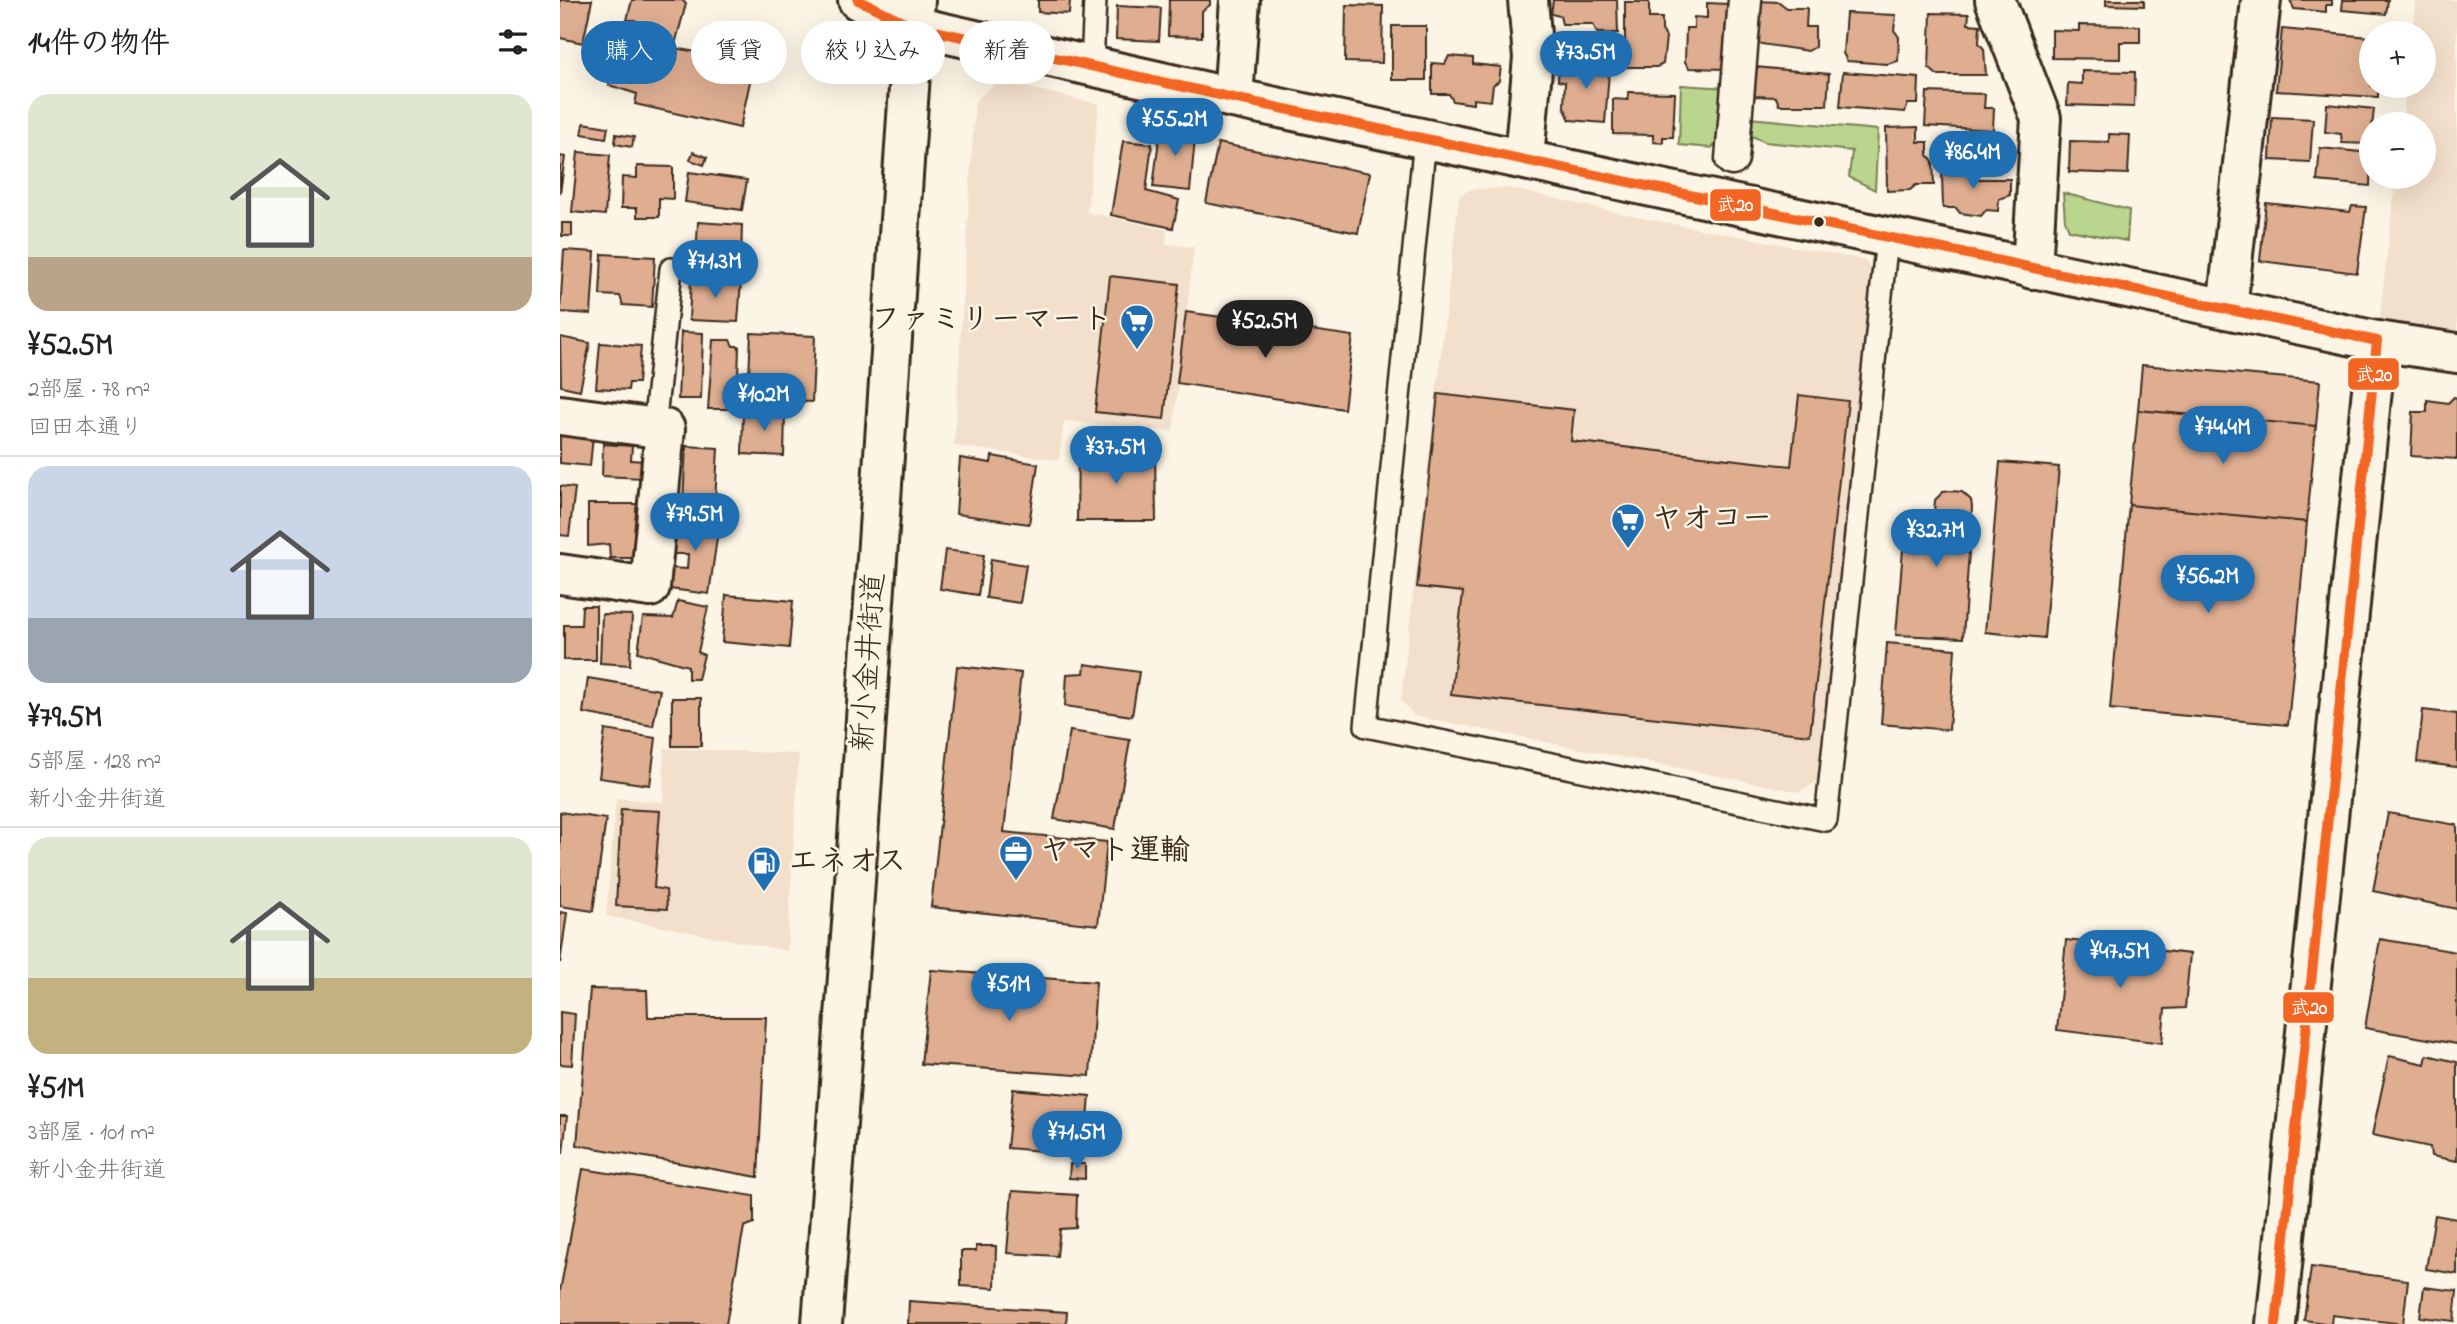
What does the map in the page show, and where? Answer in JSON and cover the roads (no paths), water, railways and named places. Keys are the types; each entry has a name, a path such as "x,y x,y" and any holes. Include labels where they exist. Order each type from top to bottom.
{"street":[{"path":"858,0 914,13 1092,66 1233,98 1524,158 1887,239 2377,341 2457,353"},
{"path":"1233,98 1240,0"},
{"path":"1524,158 1533,58 1528,0"},
{"path":"1732,159 1745,0"},
{"path":"1995,0 2041,118 2032,269"},
{"path":"2227,309 2261,0"},
{"name":"新小金井街道","path":"822,1324 914,13"},
{"path":"2276,1324 2377,341"},
{"path":"560,415 665,429 650,587 560,573"}],"lane":[{"path":"1092,66 1095,0"},
{"path":"1425,139 1366,726 1826,820 1887,239"},
{"path":"654,428 671,269"}],"place":[{"name":"ファミリーマート","path":"1137,351"},
{"name":"ヤオコー","path":"1628,550"},
{"name":"ヤマト運輸","path":"1016,882"},
{"name":"エネオス","path":"764,893"}]}
